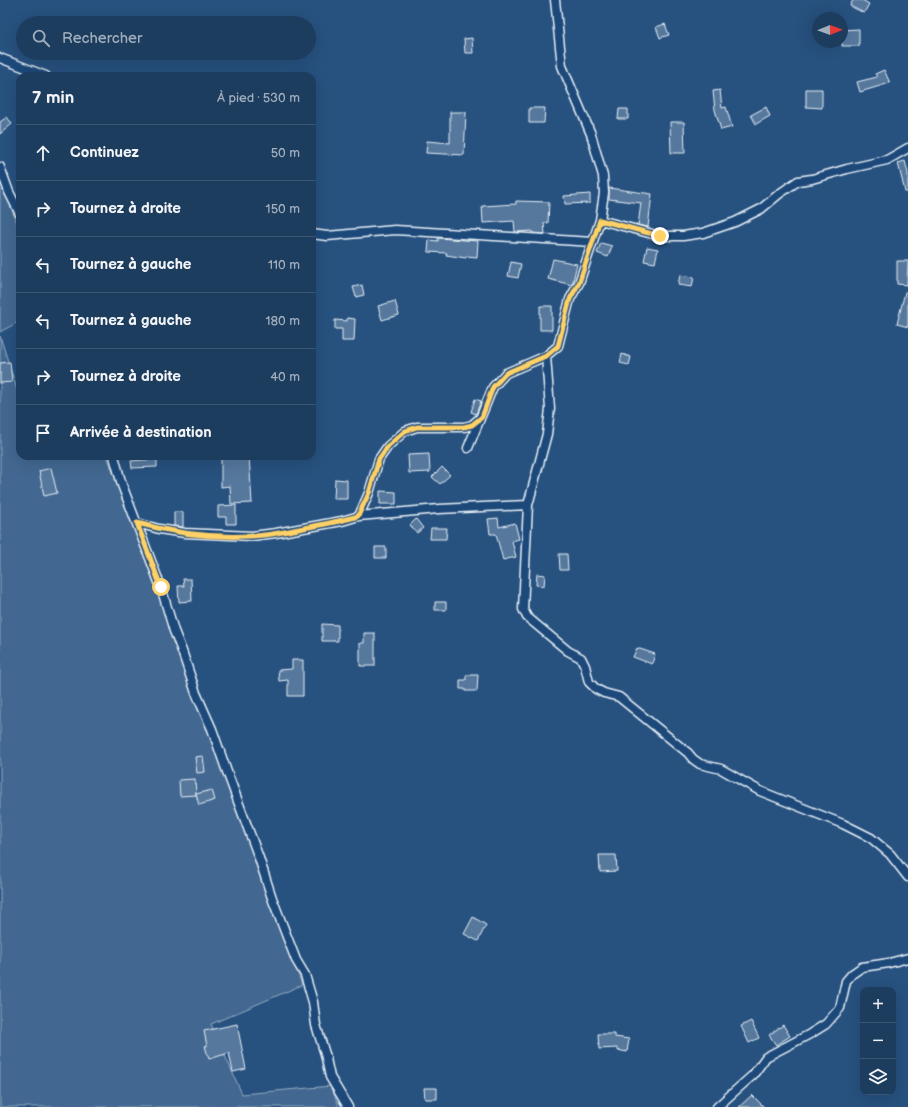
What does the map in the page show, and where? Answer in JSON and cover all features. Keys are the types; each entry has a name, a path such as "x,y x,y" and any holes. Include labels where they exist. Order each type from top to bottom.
{"street":[{"path":"468,448 493,387 506,373 546,356 558,346 570,299 579,283 600,220 604,193 603,176 591,134 562,66 555,0"},
{"path":"0,58 36,72"},
{"path":"600,220 660,236 683,236 703,233 735,222 761,209 798,181 812,179 887,160 908,148"},
{"path":"0,167 16,206"},
{"path":"316,235 327,236 395,230 593,242"},
{"path":"546,356 550,409 547,434 528,505 523,609 527,617 568,651 581,658 585,666 589,682 596,689 619,697 700,764 721,769 760,790 842,824 871,838 890,854 908,877"},
{"path":"358,516 369,493 379,459 388,446 405,431 417,427 464,427 472,425 482,417"},
{"path":"115,460 122,485 161,587 174,631 196,693 212,729 260,858 272,898 296,960 305,975 313,1002 316,1025 330,1077 348,1107"},
{"path":"137,523 159,529 185,533 252,536 335,522 358,516 439,509 528,505"},
{"path":"717,1107 753,1075 766,1057 826,1024 840,1008 846,981 852,974 862,967 889,963 908,958"}],"shaded area":[{"path":"0,179 16,221 16,323 0,332"},
{"path":"0,336 16,386 16,460 108,460 302,985 211,1024 242,1094 331,1086 339,1107 0,1107"}],"building":[{"path":"853,0 862,0 869,4 864,13 850,6"},
{"path":"665,24 669,35 660,38 656,27"},
{"path":"859,29 859,46 848,46 848,30"},
{"path":"472,38 473,53 465,53 464,39"},
{"path":"884,70 890,83 860,92 857,82 877,77 875,74"},
{"path":"806,89 822,89 822,108 806,107"},
{"path":"720,90 722,108 726,107 732,127 721,130 715,110 713,91"},
{"path":"766,107 770,116 756,124 751,115"},
{"path":"529,108 545,108 544,123 529,123"},
{"path":"619,109 628,109 628,119 618,119"},
{"path":"450,112 466,112 464,155 426,153 427,141 450,143"},
{"path":"7,117 12,124 0,134 0,122"},
{"path":"670,122 684,122 685,153 671,153"},
{"path":"905,161 908,173 908,192 905,192 898,163"},
{"path":"609,188 652,194 648,227 638,225 641,203 609,199"},
{"path":"590,194 590,203 565,204 564,196"},
{"path":"516,201 549,202 548,223 544,223 545,234 532,233 532,231 515,232 514,221 483,223 482,206 516,204"},
{"path":"438,238 478,241 477,257 466,256 466,258 446,255 447,253 428,252 429,240 438,241"},
{"path":"601,243 612,246 608,257 597,253"},
{"path":"647,247 658,249 655,263 644,261"},
{"path":"553,259 577,264 572,285 548,279"},
{"path":"897,261 908,261 907,285 897,284"},
{"path":"511,262 521,264 518,278 508,276"},
{"path":"680,275 694,277 692,287 678,285"},
{"path":"362,285 364,295 356,297 353,287"},
{"path":"905,292 908,292 908,327 897,324"},
{"path":"395,301 399,315 382,320 378,306"},
{"path":"540,306 552,306 552,330 540,330"},
{"path":"347,318 355,319 354,341 342,341 342,329 335,329 335,320 347,321"},
{"path":"622,354 631,357 629,365 620,363"},
{"path":"10,362 12,382 0,383 0,363"},
{"path":"475,399 481,401 476,414 471,412"},
{"path":"429,454 430,472 409,473 408,455"},
{"path":"157,460 157,467 132,468 131,461"},
{"path":"221,460 249,460 252,503 231,504 230,486 221,487"},
{"path":"442,467 450,475 440,484 432,477"},
{"path":"51,468 57,493 44,496 39,471"},
{"path":"335,479 347,480 347,499 334,499"},
{"path":"380,491 396,492 396,504 380,504"},
{"path":"236,505 236,524 226,524 226,517 218,517 218,506"},
{"path":"174,512 183,512 183,527 174,526"},
{"path":"498,518 499,527 515,523 519,539 512,541 516,557 503,560 496,534 490,534 488,519"},
{"path":"416,519 423,528 417,533 410,525"},
{"path":"431,528 447,528 446,539 430,539"},
{"path":"375,547 386,547 386,558 375,558"},
{"path":"559,554 567,554 568,570 560,570"},
{"path":"537,574 545,575 544,586 536,585"},
{"path":"183,579 191,579 192,601 179,602 178,586 184,586"},
{"path":"435,602 446,602 446,610 435,610"},
{"path":"322,624 338,625 338,641 322,641"},
{"path":"364,633 375,633 375,666 360,666 360,643 364,643"},
{"path":"637,648 655,654 652,664 633,657"},
{"path":"292,660 303,660 303,696 288,696 288,680 279,681 278,670 292,669"},
{"path":"466,675 478,675 477,691 465,691 465,689 460,689 460,680 466,680"},
{"path":"203,756 205,772 197,773 195,757"},
{"path":"195,779 196,795 180,796 179,780"},
{"path":"212,790 215,800 199,805 196,794"},
{"path":"599,855 616,855 617,871 600,872"},
{"path":"473,917 486,925 478,941 464,934"},
{"path":"751,1021 759,1038 749,1043 741,1026"},
{"path":"237,1024 246,1069 233,1072 229,1053 209,1059 205,1046 207,1046 204,1031"},
{"path":"783,1025 790,1036 776,1045 769,1035"},
{"path":"598,1034 615,1034 615,1037 629,1039 627,1052 617,1050 617,1048 599,1049"},
{"path":"424,1088 437,1088 437,1099 425,1099"},
{"path":"752,1095 764,1107 739,1107"}],"route":[{"path":"161,587 137,523 159,529 185,533 252,536 342,521 358,516 369,493 379,459 388,446 405,431 417,427 464,427 472,425 482,417 493,387 506,373 546,356 558,346 570,299 579,283 600,220 660,236"}]}
